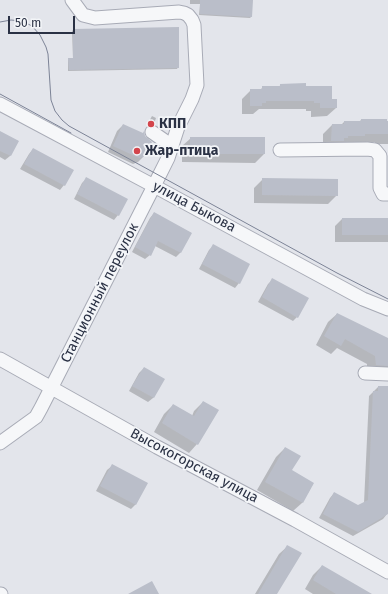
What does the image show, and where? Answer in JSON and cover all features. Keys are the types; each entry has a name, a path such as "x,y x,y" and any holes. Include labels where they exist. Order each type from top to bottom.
{"street":[{"name":"Станционный переулок","path":"0,443 36,417 52,388 168,158 178,127 192,99 197,85 194,25 188,15 179,12 95,18 83,15 72,0"},
{"name":"улица Быкова","path":"0,104 363,299 388,309"},
{"path":"152,132 172,146"},
{"path":"280,150 375,150 380,156 380,188 383,194 388,194"},
{"name":"Высокогорская улица","path":"0,359 157,447 295,520 388,572"},
{"path":"365,373 388,374"}],"building":[{"path":"200,0 253,0 252,17 200,14"},
{"path":"179,27 179,68 69,70 68,58 73,58 73,29"},
{"path":"306,83 306,86 332,86 332,99 337,99 337,108 320,108 320,103 314,103 314,101 266,101 266,103 262,103 262,106 250,106 250,89 262,89 262,86 280,86 280,84"},
{"path":"361,119 387,119 388,134 348,136 348,138 344,138 344,141 331,141 332,124 344,124 344,121 361,121"},
{"path":"123,124 143,133 144,131 145,136 152,142 145,156 140,158 113,146"},
{"path":"0,131 19,141 11,156 0,151"},
{"path":"190,137 265,137 265,154 190,154"},
{"path":"33,148 74,170 65,186 24,164"},
{"path":"86,177 128,199 119,216 77,194"},
{"path":"262,178 338,179 338,196 262,195"},
{"path":"154,212 192,233 181,253 158,241 151,256 135,247"},
{"path":"342,218 388,218 388,235 342,235"},
{"path":"213,244 250,264 240,284 202,264"},
{"path":"272,278 309,298 298,318 262,297"},
{"path":"337,313 388,338 388,366 376,365 375,356 345,339 341,346 324,336"},
{"path":"144,367 165,379 154,398 132,386"},
{"path":"378,386 388,386 388,514 358,532 323,514 334,492 358,505 368,500 373,391 378,391"},
{"path":"203,401 219,410 198,445 162,423 173,404 194,416"},
{"path":"285,447 301,456 292,470 314,483 303,503 265,482"},
{"path":"112,464 148,483 136,505 100,486"},
{"path":"287,545 302,553 277,594 258,594"},
{"path":"322,565 372,594 336,594 313,580"},
{"path":"152,581 159,594 128,594"}],"tram line":[{"path":"0,22 11,20 22,21 32,26 40,35 48,54 51,100 55,111 69,126 337,273 388,299"},
{"path":"0,94 71,133"}],"place":[{"name":"КПП","path":"151,124"},
{"name":"Жар-птица","path":"137,151"}]}
